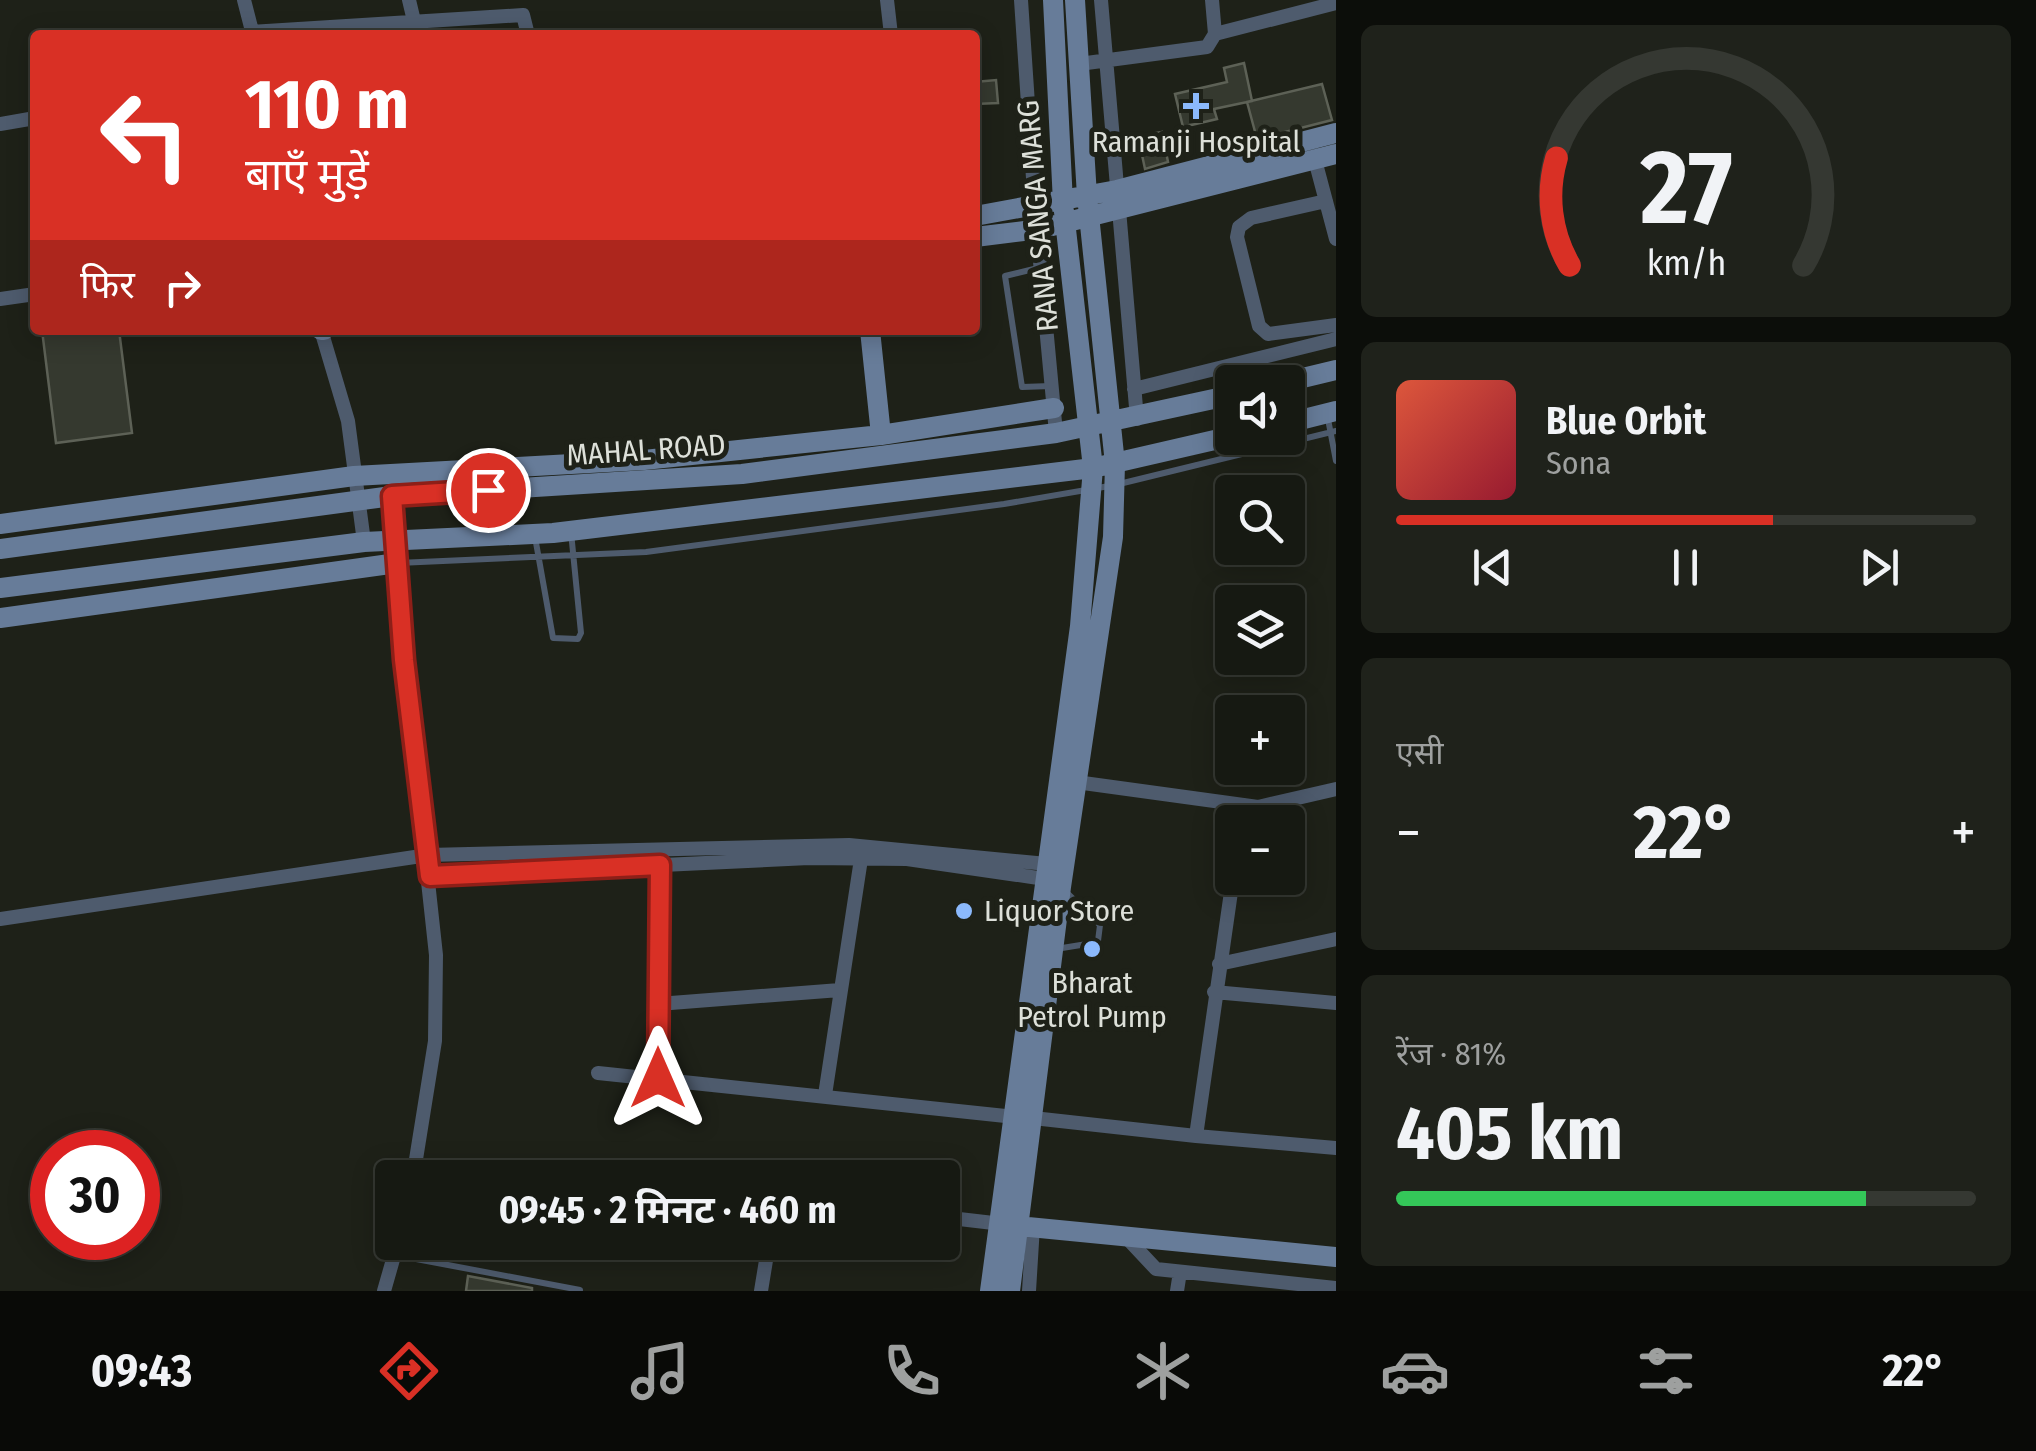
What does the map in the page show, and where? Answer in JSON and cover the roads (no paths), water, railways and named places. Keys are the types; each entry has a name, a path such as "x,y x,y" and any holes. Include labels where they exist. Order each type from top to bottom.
{"main road":[{"name":"RANA SANGA MARG","path":"1051,876 1080,626 1092,479 1064,213 1053,0"},
{"name":"RANA SANGA MARG","path":"1051,876 1076,782 1113,537 1115,475 1088,206 1076,0"},
{"path":"1118,200 1336,133"},
{"path":"980,236 1040,230 1064,213 1088,206 1336,154"},
{"path":"980,215 1034,208 1064,213"},
{"path":"871,335 882,435"},
{"path":"1305,377 1336,370"},
{"name":"MAHAL ROAD","path":"0,550 392,496 631,483 772,470 1088,428 1215,400"},
{"path":"0,524 354,476 644,460 882,435 1054,408"},
{"path":"1305,422 1332,422"},
{"path":"0,588 364,542 571,531 918,489 1092,479 1215,442"},
{"path":"770,446 772,470"},
{"path":"0,618 397,563"},
{"path":"1024,1117 1053,950 1051,876"},
{"path":"1010,1291 1024,1117 1051,876"},
{"path":"1018,1225 1336,1257"},
{"path":"990,1291 1018,1225"}],"street":[{"path":"244,0 251,30"},
{"path":"409,0 414,21"},
{"path":"888,0 891,30"},
{"path":"1021,0 1034,208 1040,230 1056,433"},
{"path":"1100,0 1137,419"},
{"path":"1079,64 1207,47 1215,34 1212,0"},
{"path":"1215,34 1336,2"},
{"path":"302,30 523,15 527,30"},
{"path":"0,124 30,119"},
{"path":"1315,160 1336,239"},
{"path":"1326,201 1251,218 1239,227 1237,237 1259,326 1268,334 1336,325"},
{"path":"0,299 30,295"},
{"path":"323,335 348,421 364,542"},
{"path":"1134,388 1336,338"},
{"path":"392,496 436,955 434,1041 416,1160"},
{"path":"1076,782 1244,805"},
{"path":"1267,805 1336,789"},
{"path":"0,919 428,855 848,845 1051,876"},
{"path":"430,876 907,858 1051,876"},
{"path":"825,1096 861,859"},
{"path":"658,1078 660,865"},
{"path":"1196,1136 1231,895"},
{"path":"1219,964 1336,939"},
{"path":"658,1004 840,990"},
{"path":"1214,992 1335,1003"},
{"path":"598,1072 1336,1148"},
{"path":"960,1218 1018,1225 1029,1291"},
{"path":"1124,1235 1156,1269 1336,1288"},
{"path":"384,1291 393,1260"},
{"path":"761,1291 766,1260"},
{"path":"1177,1291 1180,1272"}],"lane":[{"path":"1043,266 1005,276 1022,387 1053,386"},
{"path":"1115,475 1332,422 1336,461"},
{"path":"397,563 646,552 921,514 1092,479"},
{"path":"918,489 921,514"},
{"path":"534,534 551,634 557,640 578,640 582,633 571,531"},
{"path":"1051,876 1100,930 1093,944 1053,950"},
{"path":"445,1260 580,1290"}],"place":[{"name":"Ramanji Hospital","path":"1196,106"},
{"name":"Liquor Store","path":"964,911"},
{"name":"Bharat Petrol Pump","path":"1092,949"}]}
